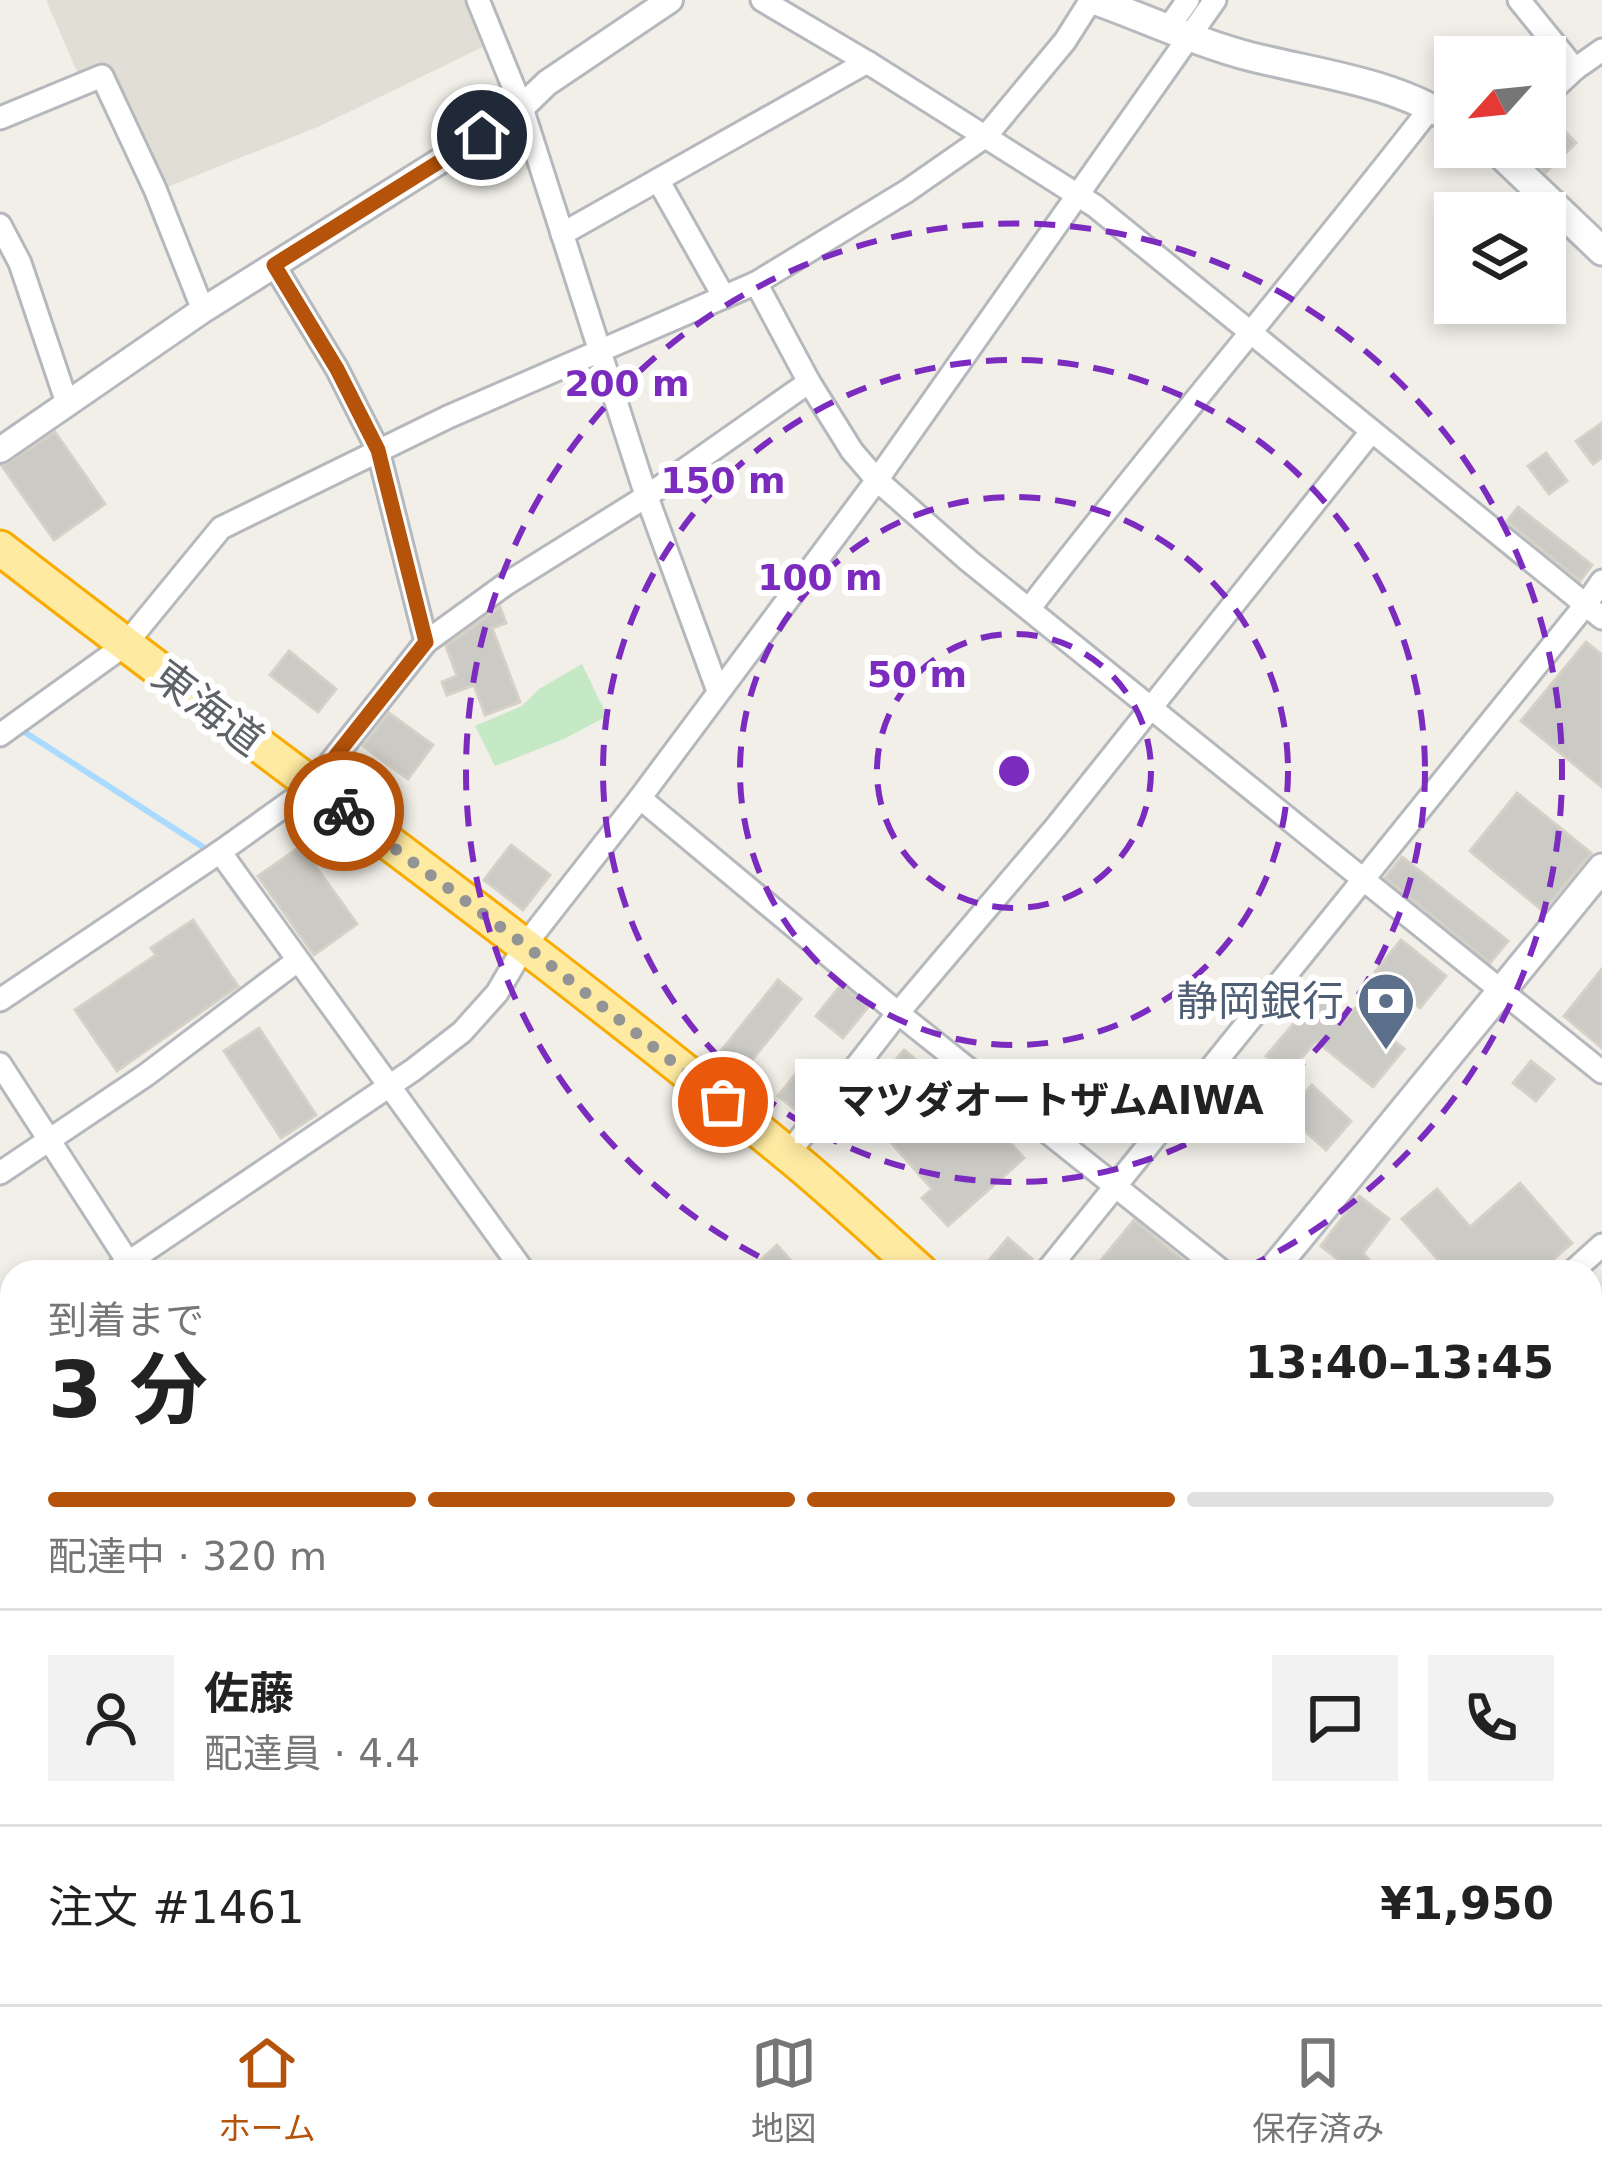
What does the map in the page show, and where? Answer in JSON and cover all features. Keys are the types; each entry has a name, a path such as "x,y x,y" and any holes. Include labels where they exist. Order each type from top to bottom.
{"highway":[{"name":"東海道","path":"0,548 525,945 788,1154 907,1260"}],"main road":[{"path":"1093,0 1247,56 1367,84 1434,110"},
{"path":"1515,168 1602,251"},
{"path":"1280,1260 1602,868"}],"street":[{"path":"478,0 522,108 647,496 718,691"},
{"path":"0,450 203,310 522,108 548,83 670,0"},
{"path":"762,0 1079,195 1594,611"},
{"path":"0,735 125,645 221,528 448,417 756,283 907,190 986,136 1093,0"},
{"path":"139,1260 413,1070 462,1032 497,993 525,945 877,480 1079,195 1179,32 1188,0"},
{"path":"1179,32 1215,0"},
{"path":"1519,0 1575,69"},
{"path":"1566,78 1602,50"},
{"path":"562,234 867,62"},
{"path":"0,118 102,76 155,189 203,310"},
{"path":"1029,609 1137,469 1434,124"},
{"path":"658,180 724,297"},
{"path":"0,225 20,263 67,403"},
{"path":"274,265 337,369 378,450 426,642"},
{"path":"756,283 809,382 852,451 877,480 969,561 1602,1072"},
{"path":"0,1000 311,787 426,642 809,382"},
{"path":"788,1154 1371,432"},
{"path":"1055,1260 1362,878 1594,611 1602,580"},
{"path":"640,797 898,1013 1208,1260"},
{"path":"220,852 515,1260"},
{"path":"0,1173 146,1075 297,961"},
{"path":"0,1064 121,1260"}],"shaded area":[{"path":"46,0 470,0 489,44 320,126 165,188 100,62 78,74"}],"green space":[{"path":"582,664 607,716 495,766 475,726 522,706 539,689"}],"building":[{"path":"1566,132 1576,143 1566,153"},
{"path":"1602,423 1602,458 1593,464 1576,441"},
{"path":"55,432 105,504 54,540 2,466"},
{"path":"1546,453 1567,481 1549,494 1528,466"},
{"path":"1518,507 1592,565 1580,581 1507,521"},
{"path":"500,607 506,623 492,628 520,702 485,715 474,685 447,695 442,682 457,676 446,646"},
{"path":"1586,642 1602,655 1602,787 1521,721"},
{"path":"289,651 336,689 318,712 270,675"},
{"path":"389,713 433,745 408,779 363,746"},
{"path":"1517,793 1591,853 1543,911 1470,851"},
{"path":"511,845 550,875 523,910 484,880"},
{"path":"301,846 357,924 314,955 258,876"},
{"path":"1402,857 1508,941 1490,963 1385,878"},
{"path":"193,920 238,986 117,1071 75,1010 156,955 151,948"},
{"path":"1401,940 1446,976 1420,1008 1375,972"},
{"path":"1602,969 1602,1048 1564,1016"},
{"path":"778,980 801,999 740,1075 717,1056"},
{"path":"841,985 868,1007 843,1038 816,1016"},
{"path":"1317,996 1345,1020 1355,1008 1404,1049 1373,1087 1316,1041 1288,1074 1266,1056"},
{"path":"259,1028 316,1115 281,1138 224,1051"},
{"path":"904,1050 954,1091 963,1084 980,1098 1002,1122 996,1127 1024,1158 948,1226 922,1198 932,1189 854,1109"},
{"path":"1531,1061 1554,1079 1536,1101 1513,1083"},
{"path":"802,1066 820,1081 797,1111 778,1096"},
{"path":"1312,1085 1351,1121 1326,1150 1286,1114"},
{"path":"1520,1183 1572,1243 1553,1260 1438,1260 1402,1219 1437,1189 1470,1227"},
{"path":"1359,1196 1389,1219 1363,1253 1369,1260 1339,1260 1321,1246"},
{"path":"1134,1220 1182,1260 1101,1260"},
{"path":"1008,1238 1032,1259 1031,1260 989,1260"},
{"path":"777,1245 790,1260 760,1260"}],"waterway":[{"path":"1196,8 1202,0"},
{"path":"23,731 203,847"},
{"path":"218,867 247,908"}],"way so far":[{"path":"344,811 525,945 723,1102"}],"place":[{"name":"静岡銀行","path":"1386,1052"},
{"name":"マツダオートザムAIWA","path":"723,1102"}],"route":[{"path":"344,811 311,787 426,642 378,450 337,369 274,265 482,135"}]}
